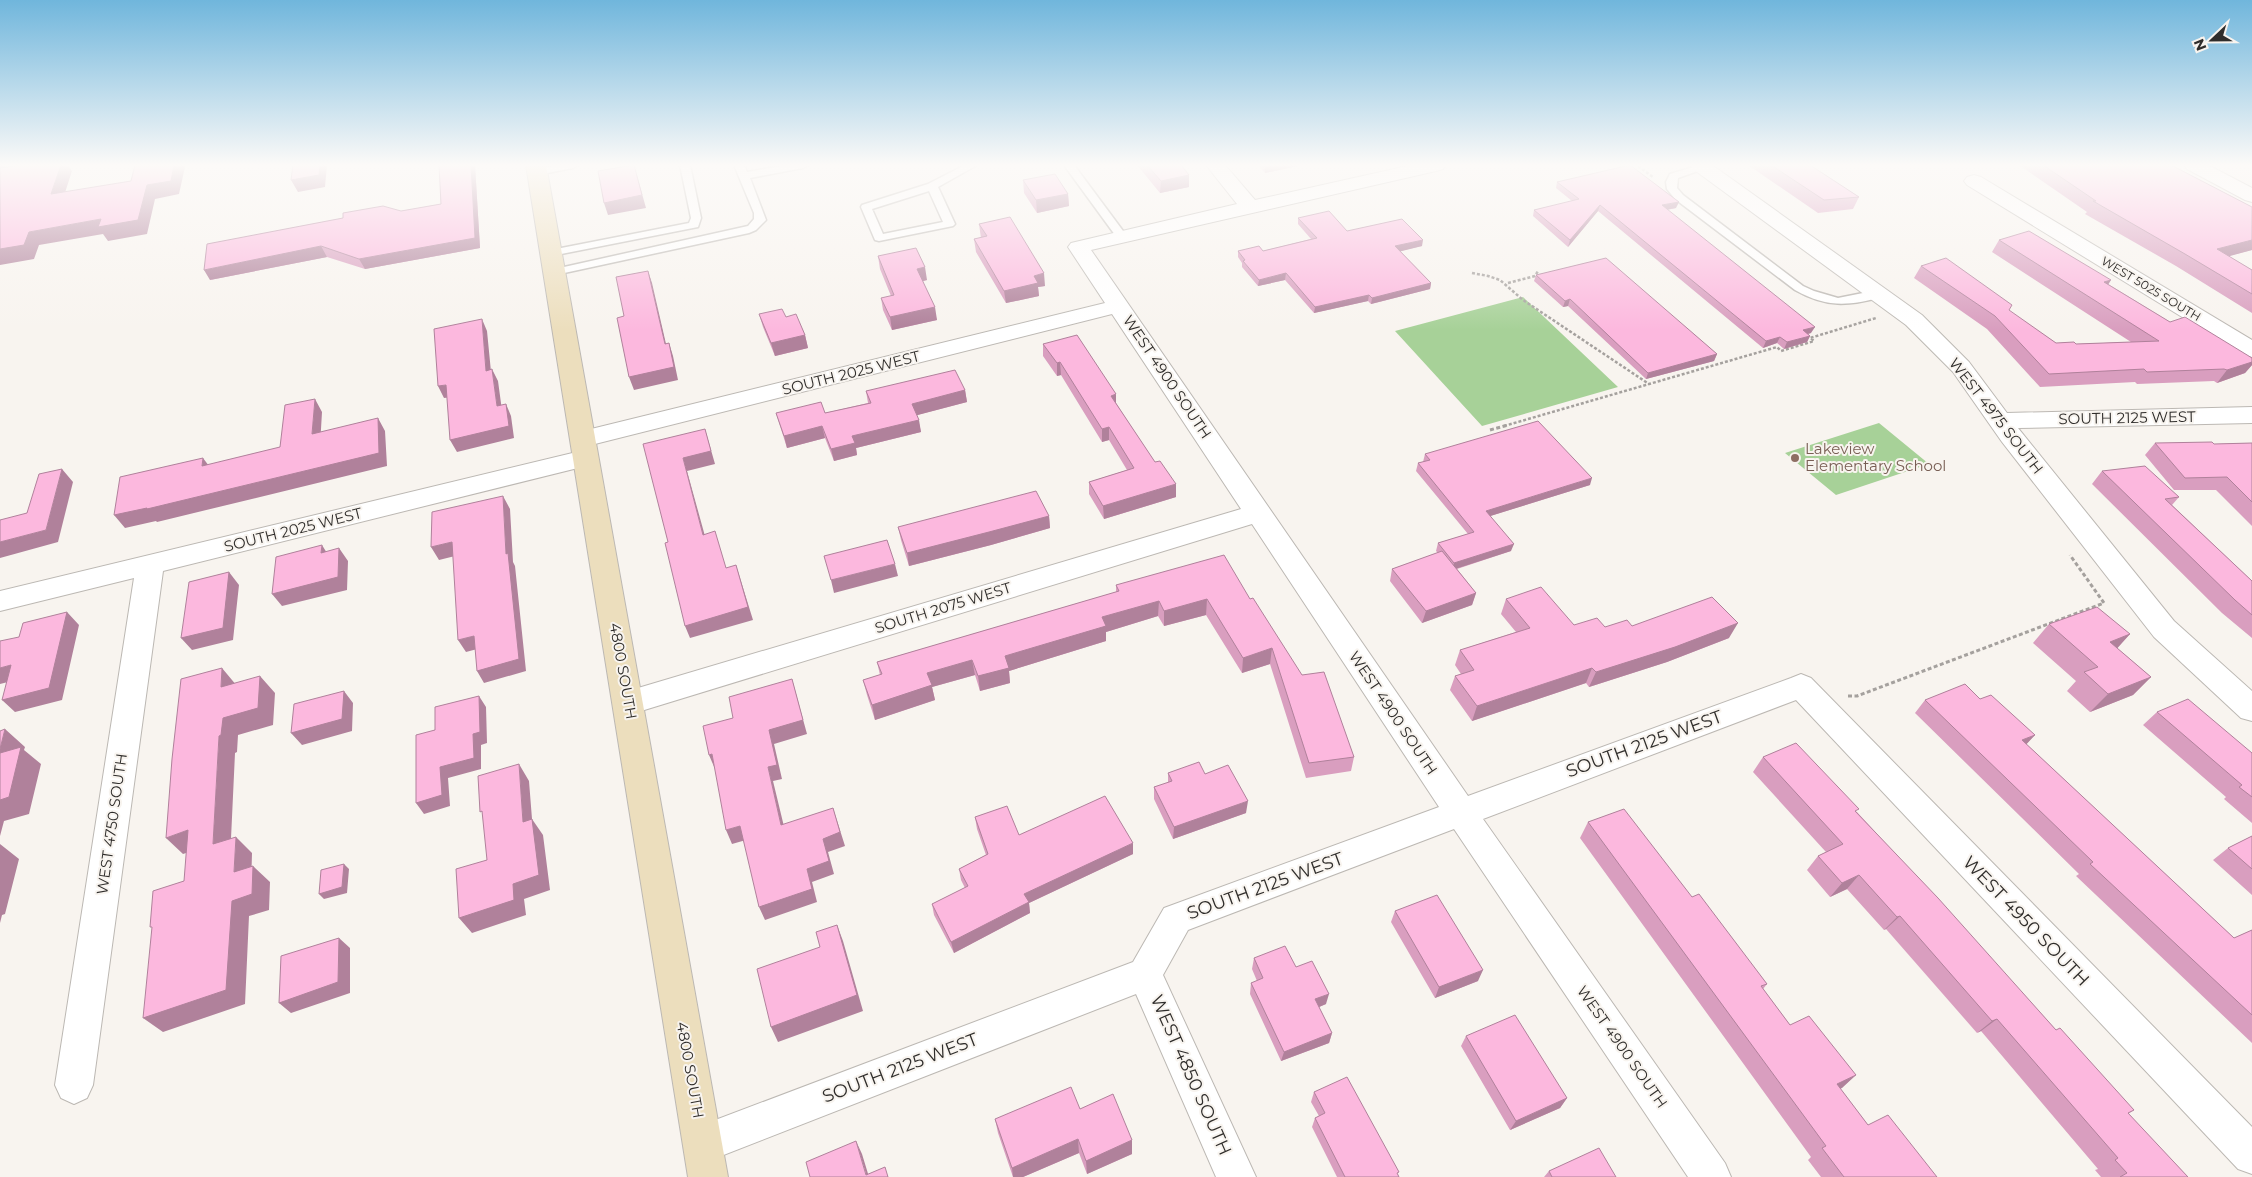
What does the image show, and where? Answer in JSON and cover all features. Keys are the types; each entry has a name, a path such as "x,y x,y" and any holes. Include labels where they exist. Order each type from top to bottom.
{"main road":[{"name":"4800 SOUTH","path":"546,220 708,1177"}],"street":[{"path":"1122,237 1195,220"},
{"name":"WEST 4975 SOUTH","path":"1770,220 1878,306 1914,320 1961,367 2110,564 2164,629 2252,709"},
{"name":"WEST 5025 SOUTH","path":"2038,220 2252,350"},
{"name":"WEST 4900 SOUTH","path":"1122,237 1078,247 1461,813 1712,1177"},
{"name":"SOUTH 2025 WEST","path":"0,601 150,564 1119,306"},
{"name":"SOUTH 2125 WEST","path":"2001,421 2252,415"},
{"name":"SOUTH 2075 WEST","path":"628,703 1258,513"},
{"name":"WEST 4750 SOUTH","path":"74,1084 150,564"},
{"name":"SOUTH 2125 WEST","path":"703,1144 1145,974 1176,919 1801,686"},
{"name":"WEST 4950 SOUTH","path":"1801,686 2252,1155"},
{"name":"WEST 4850 SOUTH","path":"1145,974 1236,1177"}],"lane":[{"path":"553,262 694,225 695,220"},
{"path":"553,262 752,228 760,220"},
{"path":"871,220 879,238 949,224 947,220"},
{"path":"1109,220 1122,237"},
{"path":"1708,220 1811,295 1834,302 1878,306"}],"path":[{"path":"1508,284 1534,276 1538,271"},
{"path":"1472,273 1486,274 1508,284 1523,300 1649,384"},
{"path":"1490,430 1777,347 1781,350 1814,342 1810,338 1878,306"},
{"path":"1848,696 1857,696 2104,602"}],"green space":[{"path":"1523,297 1618,387 1482,426 1395,331"},
{"path":"1879,423 1929,464 1836,495 1785,453"}],"building":[{"path":"0,220 96,220 29,232 24,245 0,249"},
{"path":"101,220 138,220 138,220 98,227"},
{"path":"333,220 474,220 475,238 359,259 321,246 204,270 207,244"},
{"path":"997,220 1012,220 1044,273 1034,276 1038,283 1004,291 974,239 987,236 979,224"},
{"path":"1300,220 1337,220 1347,231 1403,220 1423,240 1395,246 1431,283 1372,298 1369,295 1315,307 1286,273 1259,280 1243,261 1245,260 1238,251 1259,246 1263,251 1317,238"},
{"path":"1546,220 1587,220 1570,240"},
{"path":"1618,220 1681,220 1815,327 1803,330 1810,336 1787,342 1780,337 1766,341"},
{"path":"2126,220 2252,220 2252,240 2217,249 2252,270 2252,294"},
{"path":"2029,231 2111,280 2104,282 2170,322 2185,317 2252,358 2252,362 2227,370 2147,372 2144,369 2049,374 1995,316 1921,266 1946,258 2012,305 2009,310 2056,343 2159,341 1999,240"},
{"path":"916,248 925,267 917,269 935,307 890,317 881,298 894,295 878,256"},
{"path":"1606,258 1717,354 1648,373 1570,299 1565,301 1536,275"},
{"path":"648,271 665,344 669,343 674,367 629,377 617,318 624,316 616,277"},
{"path":"782,309 786,317 796,314 805,335 771,343 759,314"},
{"path":"482,319 486,371 492,369 497,406 506,404 509,426 450,440 446,385 438,386 434,329"},
{"path":"1077,335 1116,394 1111,396 1155,462 1160,461 1176,484 1103,506 1089,482 1134,468 1109,427 1102,429 1060,362 1057,363 1043,344"},
{"path":"955,370 965,390 912,404 919,420 852,436 855,443 831,449 822,426 784,436 776,413 821,402 825,413 871,403 866,391"},
{"path":"315,399 312,434 378,418 379,453 147,509 114,515 120,477 203,458 202,466 280,447 285,405"},
{"path":"1538,421 1592,478 1486,511 1514,544 1454,563 1438,543 1474,532 1418,463 1430,460 1425,454"},
{"path":"705,429 711,451 683,458 703,535 715,531 726,568 736,565 748,607 685,626 665,543 668,542 643,444"},
{"path":"2212,442 2214,444 2252,443 2252,502 2227,477 2185,478 2155,443"},
{"path":"2145,466 2179,497 2165,499 2252,581 2252,615 2102,471"},
{"path":"62,469 46,530 0,542 0,520 27,513 39,474"},
{"path":"1036,491 1049,516 907,553 898,527"},
{"path":"503,496 506,554 508,553 519,659 477,671 474,636 458,640 452,542 431,547 432,512"},
{"path":"887,540 895,564 831,580 824,556"},
{"path":"322,545 321,553 339,548 338,577 272,594 276,557"},
{"path":"1442,551 1476,593 1426,611 1392,569"},
{"path":"1224,555 1250,599 1253,598 1302,675 1324,672 1354,757 1309,763 1272,648 1243,658 1207,599 1164,611 1159,601 1102,617 1106,626 1005,656 1009,668 978,676 972,660 927,673 932,685 872,705 863,680 882,674 877,662 1119,591 1116,585"},
{"path":"229,572 223,628 181,638 189,582"},
{"path":"1541,587 1574,625 1597,618 1605,627 1627,620 1632,626 1712,597 1738,623 1675,647 1596,672 1592,668 1477,706 1455,676 1474,670 1460,650 1530,628 1506,599"},
{"path":"2097,607 2130,634 2110,642 2151,677 2108,694 2084,672 2098,667 2049,624"},
{"path":"67,612 49,688 2,700 11,665 0,668 0,641 19,637 23,623"},
{"path":"222,668 221,687 260,676 258,708 223,718 221,735 219,736 213,844 236,837 234,872 253,866 252,894 232,901 226,990 143,1018 152,927 150,927 153,891 184,881 188,830 166,838 181,679"},
{"path":"792,679 803,720 769,730 777,765 768,767 781,825 833,808 840,832 823,839 829,861 807,869 812,889 759,907 740,826 726,830 712,754 709,755 703,726 733,718 729,697"},
{"path":"1965,684 1980,699 1991,695 2035,735 2022,740 2234,938 2252,930 2252,1015 2090,864 2093,862 1925,700"},
{"path":"344,691 342,719 291,733 294,704"},
{"path":"479,696 480,732 473,734 474,758 440,767 442,795 416,803 416,735 435,730 435,707"},
{"path":"2188,699 2252,753 2252,797 2239,787 2242,785 2157,712"},
{"path":"5,729 0,749 0,731"},
{"path":"1796,743 1859,809 1855,811 1938,898 2056,1030 2060,1028 2134,1110 2128,1113 2188,1177 2120,1177 2127,1173 2115,1160 2118,1158 1997,1019 1992,1021 1900,916 1897,917 1859,875 1842,883 1818,856 1843,844 1763,757"},
{"path":"21,747 9,797 0,800 0,753"},
{"path":"1199,762 1205,774 1228,765 1248,801 1174,827 1154,787 1172,781 1168,773"},
{"path":"519,764 523,822 532,819 539,875 513,884 514,900 459,918 456,869 487,860 482,811 480,812 478,776"},
{"path":"1105,796 1133,843 1024,894 1029,902 951,942 932,904 968,886 959,869 988,854 975,817 1007,806 1019,835"},
{"path":"1624,809 1692,897 1699,894 1767,984 1761,986 1790,1025 1809,1016 1856,1075 1837,1084 1868,1125 1888,1115 1937,1177 1844,1177 1822,1148 1826,1146 1588,822"},
{"path":"2252,836 2252,869 2228,848"},
{"path":"344,864 342,887 319,894 321,870"},
{"path":"1437,895 1483,970 1439,987 1395,911"},
{"path":"837,925 857,995 771,1027 757,969 820,947 816,932"},
{"path":"339,938 338,982 279,1003 281,956"},
{"path":"1285,946 1296,967 1312,961 1329,994 1315,999 1332,1033 1284,1052 1251,983 1263,978 1254,958"},
{"path":"1515,1015 1567,1098 1516,1121 1466,1036"},
{"path":"1347,1077 1399,1172 1397,1173 1399,1177 1345,1177 1315,1118 1325,1113 1314,1092"},
{"path":"1071,1087 1080,1109 1113,1094 1132,1140 1086,1161 1078,1139 1012,1168 995,1119"},
{"path":"856,1141 866,1175 885,1167 888,1177 810,1177 806,1162"},
{"path":"1599,1148 1616,1177 1552,1177 1549,1171"}],"place":[{"name":"Lakeview Elementary School","path":"1795,458"}]}
